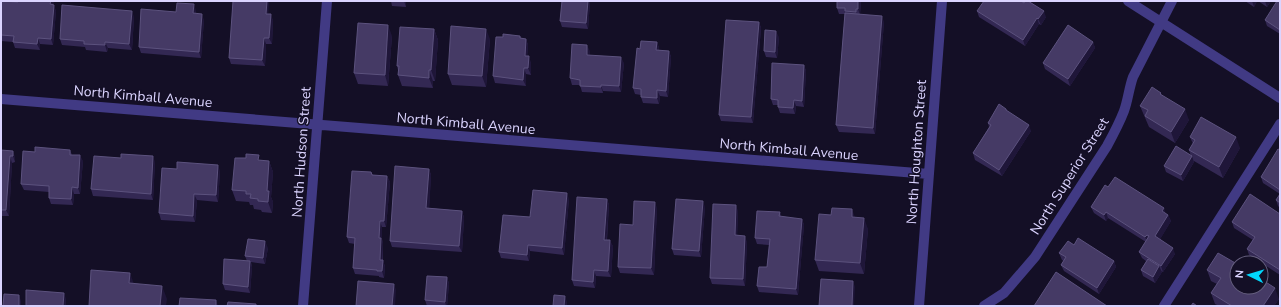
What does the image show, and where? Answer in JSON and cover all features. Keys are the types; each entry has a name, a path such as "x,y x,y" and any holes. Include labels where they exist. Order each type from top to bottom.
{"street":[{"name":"North Hudson Street","path":"303,306 327,1"},
{"name":"North Houghton Street","path":"919,306 942,1"},
{"path":"1128,1 1280,98"},
{"name":"North Superior Street","path":"984,306 1004,293 1034,257 1107,146 1117,128 1124,110 1133,77 1172,1"},
{"name":"North Kimball Avenue","path":"1,99 929,174"},
{"path":"1164,306 1280,124"}],"building":[{"path":"1,1 51,1 50,4 54,5 51,39 38,38 37,44 13,42 14,36 1,35"},
{"path":"233,1 267,1 266,14 271,14 269,38 264,38 262,60 229,58"},
{"path":"562,1 588,1 586,23 560,21"},
{"path":"837,1 858,1 858,9 856,9 856,12 845,11 845,8 837,8"},
{"path":"984,1 1021,1 1024,3 1025,1 1028,1 1044,11 1038,19 1037,18 1023,40 977,11"},
{"path":"1277,1 1280,1 1280,30 1265,20"},
{"path":"177,3 194,4 193,13 202,14 199,52 139,47 141,9 176,12"},
{"path":"62,5 132,11 129,44 105,42 105,45 84,44 84,41 60,39"},
{"path":"845,13 882,16 873,128 836,125"},
{"path":"726,20 759,22 751,117 719,115"},
{"path":"358,23 388,25 385,75 354,73"},
{"path":"1068,25 1093,42 1068,79 1043,63"},
{"path":"451,26 486,29 482,76 448,74"},
{"path":"400,27 434,29 429,78 398,75 399,66 397,66"},
{"path":"765,30 776,31 775,52 764,51"},
{"path":"503,34 520,36 520,38 526,39 525,56 529,56 528,68 524,68 523,80 493,76 496,37 503,37"},
{"path":"641,41 657,42 656,50 669,51 666,91 657,90 657,98 641,97 641,89 633,88 637,48 640,49"},
{"path":"572,44 587,45 587,55 621,57 619,86 580,86 580,80 570,78"},
{"path":"772,63 804,65 802,101 794,100 793,108 778,107 778,100 771,99"},
{"path":"1152,87 1161,93 1160,94 1185,109 1171,132 1145,116 1148,110 1140,106"},
{"path":"999,104 1029,125 999,170 973,153 991,125 988,123"},
{"path":"1201,117 1236,137 1219,167 1189,150 1195,140 1190,137"},
{"path":"1176,146 1192,156 1181,175 1164,166"},
{"path":"35,147 70,150 70,155 80,155 78,188 72,187 71,199 49,198 49,186 21,184 23,151 35,152"},
{"path":"1278,149 1280,150 1280,190 1261,177"},
{"path":"1,150 13,151 13,156 10,156 6,210 1,210"},
{"path":"121,154 153,156 151,194 91,189 94,156 121,158"},
{"path":"246,154 259,155 258,160 269,161 267,191 269,191 268,202 250,198 251,194 246,194 246,191 232,190 235,158 246,158"},
{"path":"177,162 218,165 216,195 194,194 193,216 159,213 162,168 177,169"},
{"path":"395,166 429,169 426,208 462,211 459,246 390,241"},
{"path":"352,171 371,172 372,175 387,176 384,221 380,221 379,238 381,238 380,260 383,260 382,271 353,268 355,238 347,237"},
{"path":"1115,177 1164,208 1162,211 1168,215 1155,236 1173,248 1161,266 1139,252 1149,236 1147,235 1145,237 1106,212 1104,215 1091,207 1105,185 1108,187"},
{"path":"533,190 567,193 562,248 528,245 527,255 499,252 503,215 530,217"},
{"path":"1250,194 1280,214 1280,270 1269,263 1269,255 1256,255 1247,249 1255,237 1232,222"},
{"path":"1280,194 1280,203 1276,200"},
{"path":"577,197 607,199 604,240 610,240 608,271 594,270 593,282 572,280"},
{"path":"676,199 703,201 699,251 672,249"},
{"path":"634,201 655,202 651,268 618,267 620,224 633,225"},
{"path":"713,204 736,205 735,235 745,236 743,279 710,278"},
{"path":"832,208 852,209 852,217 864,218 860,263 815,260 819,214 831,215"},
{"path":"757,211 780,212 779,216 802,219 796,289 757,286 759,267 767,267 770,239 755,238"},
{"path":"1078,238 1114,261 1097,288 1061,265 1066,257 1059,253 1068,241 1074,245"},
{"path":"248,239 265,241 263,258 245,256"},
{"path":"1218,253 1229,259 1229,295 1269,295 1269,284 1275,288 1263,306 1232,306 1211,293 1221,278 1207,270"},
{"path":"224,259 250,261 248,287 223,284"},
{"path":"1148,259 1159,266 1153,277 1141,270"},
{"path":"91,270 130,273 129,283 162,286 160,306 89,306"},
{"path":"1056,272 1107,306 1034,306"},
{"path":"427,276 447,277 445,302 425,300"},
{"path":"821,279 853,281 852,306 819,306"},
{"path":"358,281 394,284 392,306 356,306"},
{"path":"26,290 64,293 63,306 26,306"},
{"path":"4,294 19,295 19,306 3,306"},
{"path":"554,295 565,296 564,306 553,306"},
{"path":"180,298 216,300 216,306 179,306"},
{"path":"228,302 256,304 256,306 227,306"}]}
